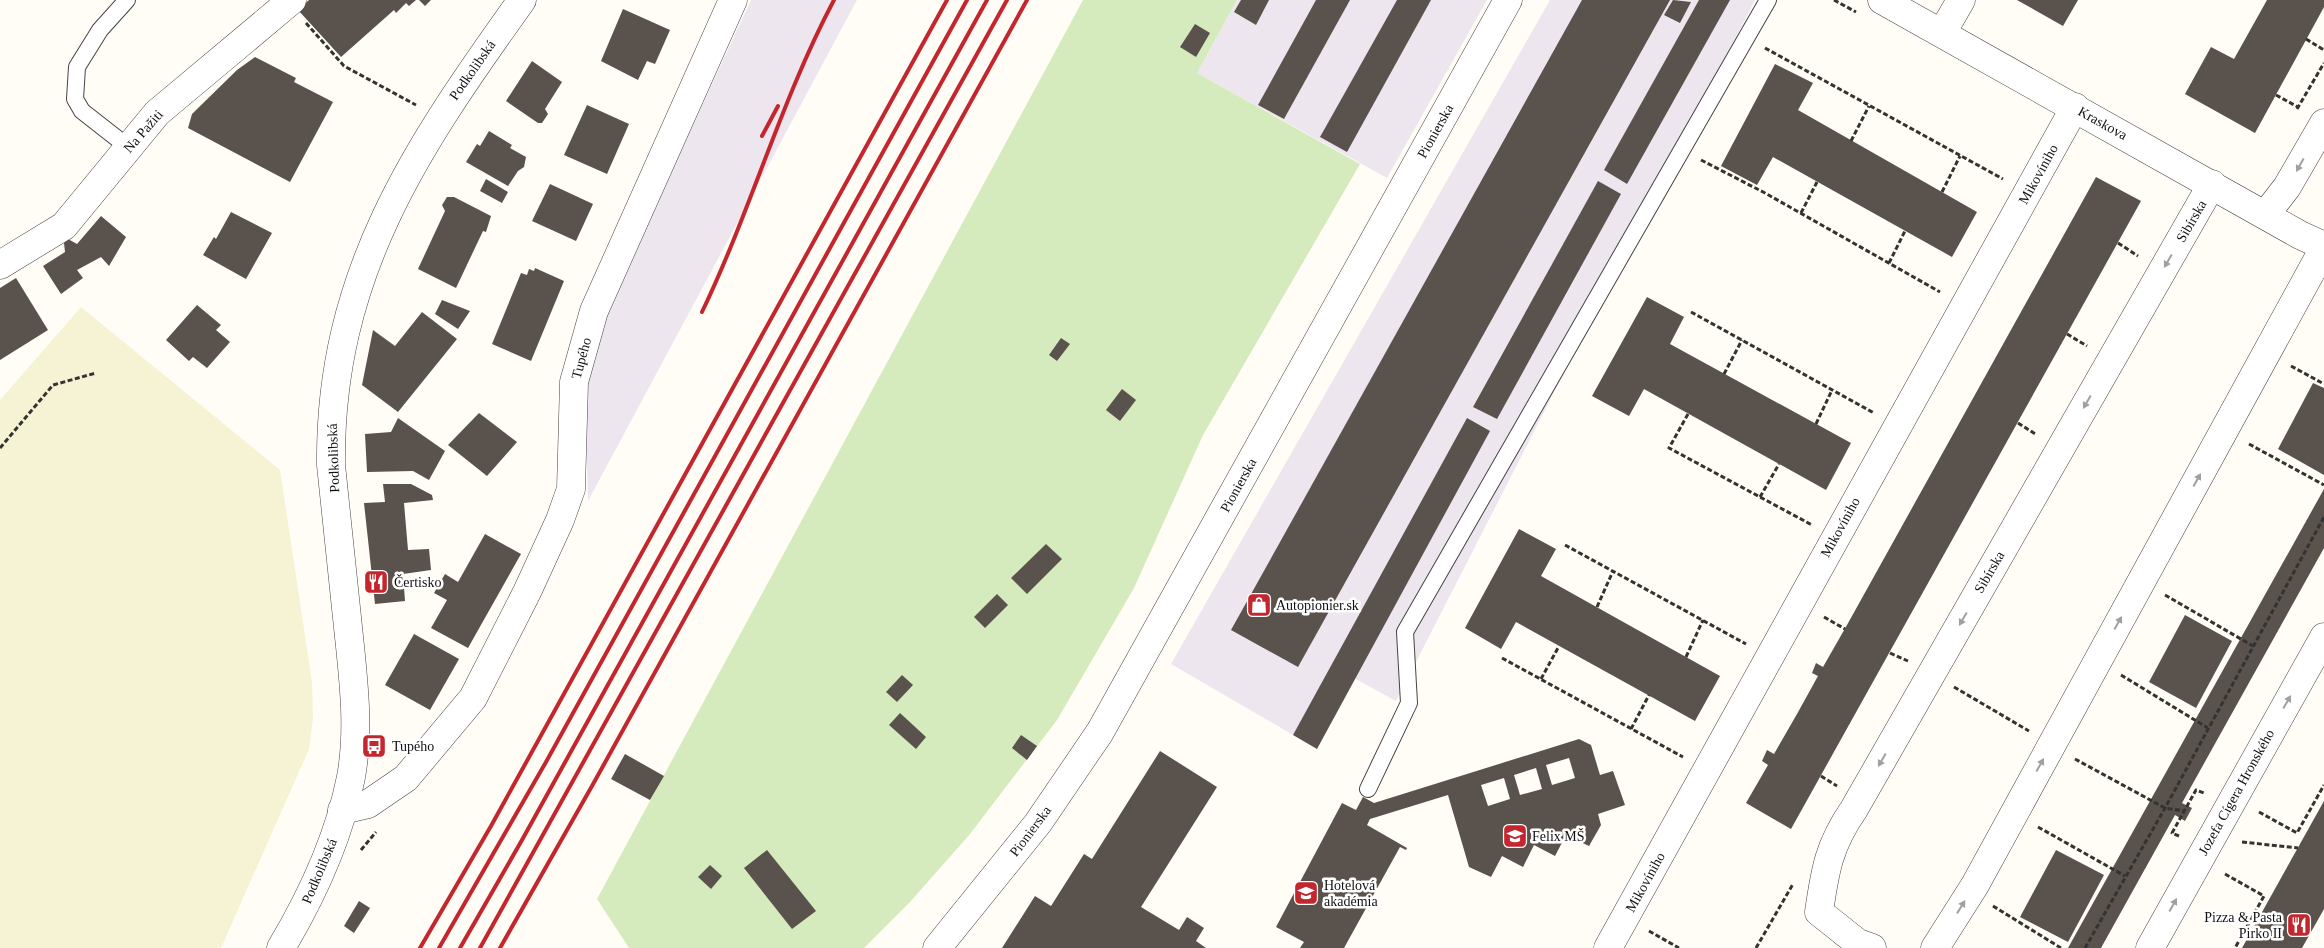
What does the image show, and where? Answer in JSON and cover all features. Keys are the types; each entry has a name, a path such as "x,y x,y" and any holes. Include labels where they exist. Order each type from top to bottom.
{"street":[{"name":"Podkolibská","path":"281,948 298,920 324,864 351,777 355,745 352,672 331,465 331,430 343,338 358,284 376,236 399,188 458,89 522,0"},
{"name":"Tupého","path":"342,810 368,804 406,778 473,698 527,592 560,520 570,488 574,382 594,311 733,0"},
{"name":"Pionierska","path":"937,948 1038,823 1100,732 1508,0"},
{"name":"Kraskova","path":"1882,0 2324,247"},
{"path":"1942,33 1961,0"},
{"name":"Na Pažiti","path":"0,265 64,226 157,113 290,2"},
{"name":"Mikovíniho","path":"1608,948 2075,108"},
{"path":"2266,214 2288,188 2324,122"},
{"name":"Sibírska","path":"1872,948 1858,943 1819,912 1825,873 1838,833 1854,809 1932,674 2212,184"},
{"path":"1935,948 1974,885 2324,247"},
{"name":"Jozefa Cígera Hronského","path":"2150,948 2324,637"}],"lane":[{"path":"127,0 100,30 77,66 75,99 82,111 128,148"},
{"path":"1368,789 1409,703 1405,632 1768,0"}],"path":[{"path":"290,2 344,66 420,107"},
{"path":"1746,38 2003,180"},
{"path":"2306,39 2324,50"},
{"path":"2276,95 2298,108"},
{"path":"1851,141 1869,106"},
{"path":"1681,150 1800,213 1941,293"},
{"path":"1942,192 1960,156"},
{"path":"1800,213 1817,182"},
{"path":"1889,263 1905,231"},
{"path":"2118,243 2143,258"},
{"path":"1691,312 1875,413"},
{"path":"2067,334 2092,348"},
{"path":"1724,374 1742,340"},
{"path":"2290,366 2324,384"},
{"path":"0,448 53,385 96,373"},
{"path":"1816,424 1832,390"},
{"path":"1688,414 1669,448 1812,525"},
{"path":"2018,423 2042,438"},
{"path":"2247,443 2324,485"},
{"path":"1760,497 1778,464"},
{"path":"2085,948 2165,808 2324,517"},
{"path":"1565,545 1748,645"},
{"path":"1597,607 1614,571"},
{"path":"2162,593 2253,646"},
{"path":"1686,657 1703,620"},
{"path":"1541,679 1559,646"},
{"path":"1890,653 1932,674 2051,745 2165,808 2184,811"},
{"path":"1502,658 1684,757"},
{"path":"2117,672 2208,728"},
{"path":"1631,728 1648,695"},
{"path":"2254,810 2297,833 2324,785"},
{"path":"2181,837 2172,833 2196,790 2204,793"},
{"path":"2034,825 2125,876"},
{"path":"2245,844 2298,848"},
{"path":"2221,871 2264,896 2235,948"},
{"path":"1990,904 2061,948"},
{"path":"1625,917 1679,948"}],"shaded area":[{"path":"751,0 857,0 588,501 585,399 588,361 602,322"},
{"path":"1237,0 1487,0 1387,178 1197,73"},
{"path":"1550,0 1755,0 1396,701 1332,666 1293,735 1171,664"},
{"path":"81,307 280,470 312,682 313,719 309,749 221,948 0,948 0,400"}],"green space":[{"path":"1083,0 1237,0 1197,73 1360,164 1203,435 1134,588 1057,720 970,834 910,902 864,948 629,948 597,899"}],"building":[{"path":"309,0 416,0 409,6 406,3 396,13 394,10 341,57 298,10"},
{"path":"419,0 431,0 425,6"},
{"path":"1241,0 1269,0 1256,25 1234,12"},
{"path":"1316,0 1350,0 1284,119 1258,105"},
{"path":"1397,0 1431,0 1347,152 1320,137"},
{"path":"1582,0 1670,0 1298,667 1231,630"},
{"path":"1673,0 1691,2 1680,23 1664,15"},
{"path":"1699,0 1730,0 1627,184 1604,170"},
{"path":"2017,0 2078,0 2063,26"},
{"path":"2267,0 2324,0 2324,7 2255,133 2185,94 2211,47 2234,59"},
{"path":"623,9 670,30 655,64 647,61 638,80 601,61"},
{"path":"1195,24 1210,33 1196,57 1180,47"},
{"path":"255,57 296,78 294,82 333,102 290,182 188,128 192,114 237,70"},
{"path":"532,61 562,82 545,109 548,114 542,123 538,123 506,101"},
{"path":"1775,64 1813,83 1798,110 1977,212 1952,257 1773,157 1757,185 1721,166"},
{"path":"587,105 629,124 607,174 564,155"},
{"path":"489,131 512,145 510,148 526,157 524,167 518,171 508,186 466,162 477,144 480,146"},
{"path":"2096,177 2141,201 1791,829 1746,803 1768,765 1762,761 1767,750 1774,754 1797,714 1818,676 1812,673 1816,663 1823,667"},
{"path":"486,179 508,192 502,203 480,191"},
{"path":"1598,181 1621,194 1497,419 1473,407"},
{"path":"550,184 593,204 576,241 532,221"},
{"path":"447,197 454,197 491,216 486,232 483,231 456,288 418,269 445,211 442,205"},
{"path":"231,212 272,233 246,279 203,255 214,237 216,239"},
{"path":"101,216 126,237 109,266 101,257 77,270 83,278 61,294 43,266 65,252 64,243 68,239 77,244"},
{"path":"535,268 564,281 531,361 492,344 521,273 527,275 529,269 534,271"},
{"path":"16,278 48,330 0,360 0,288"},
{"path":"1647,297 1684,317 1670,344 1851,443 1826,490 1644,389 1629,416 1592,396"},
{"path":"442,300 470,311 458,329 435,314"},
{"path":"197,305 221,325 216,330 230,342 207,368 193,357 189,361 166,340"},
{"path":"422,312 457,339 398,412 362,385 373,330 395,346"},
{"path":"1061,338 1070,344 1057,361 1049,355"},
{"path":"2313,383 2324,388 2324,475 2278,449"},
{"path":"1122,389 1136,400 1120,421 1106,410"},
{"path":"479,413 517,442 487,476 448,445"},
{"path":"398,418 445,451 429,480 413,471 367,472 365,434 391,432"},
{"path":"1467,418 1490,431 1317,749 1293,735"},
{"path":"383,484 411,484 432,495 433,500 404,503 408,550 429,549 431,570 403,574 405,601 375,604 364,503 385,502"},
{"path":"2324,489 2324,548 2182,803 2192,808 2185,821 2175,815 2101,948 2068,948"},
{"path":"1519,529 1556,549 1541,576 1720,676 1695,721 1516,622 1501,649 1465,628"},
{"path":"485,534 521,554 468,648 431,628 447,600 434,593 445,574 458,582"},
{"path":"1046,544 1062,559 1027,594 1011,578"},
{"path":"997,594 1008,605 985,628 974,617"},
{"path":"2185,615 2232,641 2196,708 2149,682"},
{"path":"414,634 459,659 430,710 385,685"},
{"path":"902,675 913,685 897,702 886,692"},
{"path":"900,713 926,737 916,749 889,725"},
{"path":"1021,735 1037,746 1027,760 1012,748"},
{"path":"1579,739 1591,745 1600,775 1613,771 1625,805 1598,814 1601,825 1589,846 1566,835 1555,856 1534,845 1523,867 1502,856 1491,877 1469,867 1448,795 1370,819 1367,825 1407,848 1406,850 1400,847 1344,948 1300,948 1304,942 1276,927 1342,803 1356,810 1363,797 1374,803","holes":["1569,758 1575,778 1552,785 1546,765","1536,768 1542,789 1520,795 1514,775","1504,778 1510,799 1488,806 1481,785"]},
{"path":"1160,751 1217,787 1141,907 1179,930 1187,917 1204,928 1196,941 1206,948 1002,948 1035,896 1051,906 1084,854 1092,859"},
{"path":"625,754 664,776 650,800 611,779"},
{"path":"2324,801 2324,909 2302,948 2242,948"},
{"path":"767,850 816,911 792,929 744,868"},
{"path":"2056,850 2104,875 2068,942 2020,917"},
{"path":"710,865 722,876 711,889 698,877"},
{"path":"359,901 370,908 354,933 344,926"}],"railway":[{"path":"702,312 736,234 798,77 834,0"},
{"path":"420,948 491,826 947,0"},
{"path":"439,948 546,762 967,0"},
{"path":"460,948 522,840 987,0"},
{"path":"480,948 1007,0"},
{"path":"500,948 592,786 1027,0"},
{"path":"762,136 778,106"}],"place":[{"name":"Čertisko","path":"376,582"},
{"name":"Autopionier.sk","path":"1259,605"},
{"name":"Tupého","path":"374,746"},
{"name":"Felix MŠ","path":"1515,836"},
{"name":"Hotelová akadémia","path":"1306,893"},
{"name":"Pizza & Pasta Pirko II","path":"2299,925"}]}
